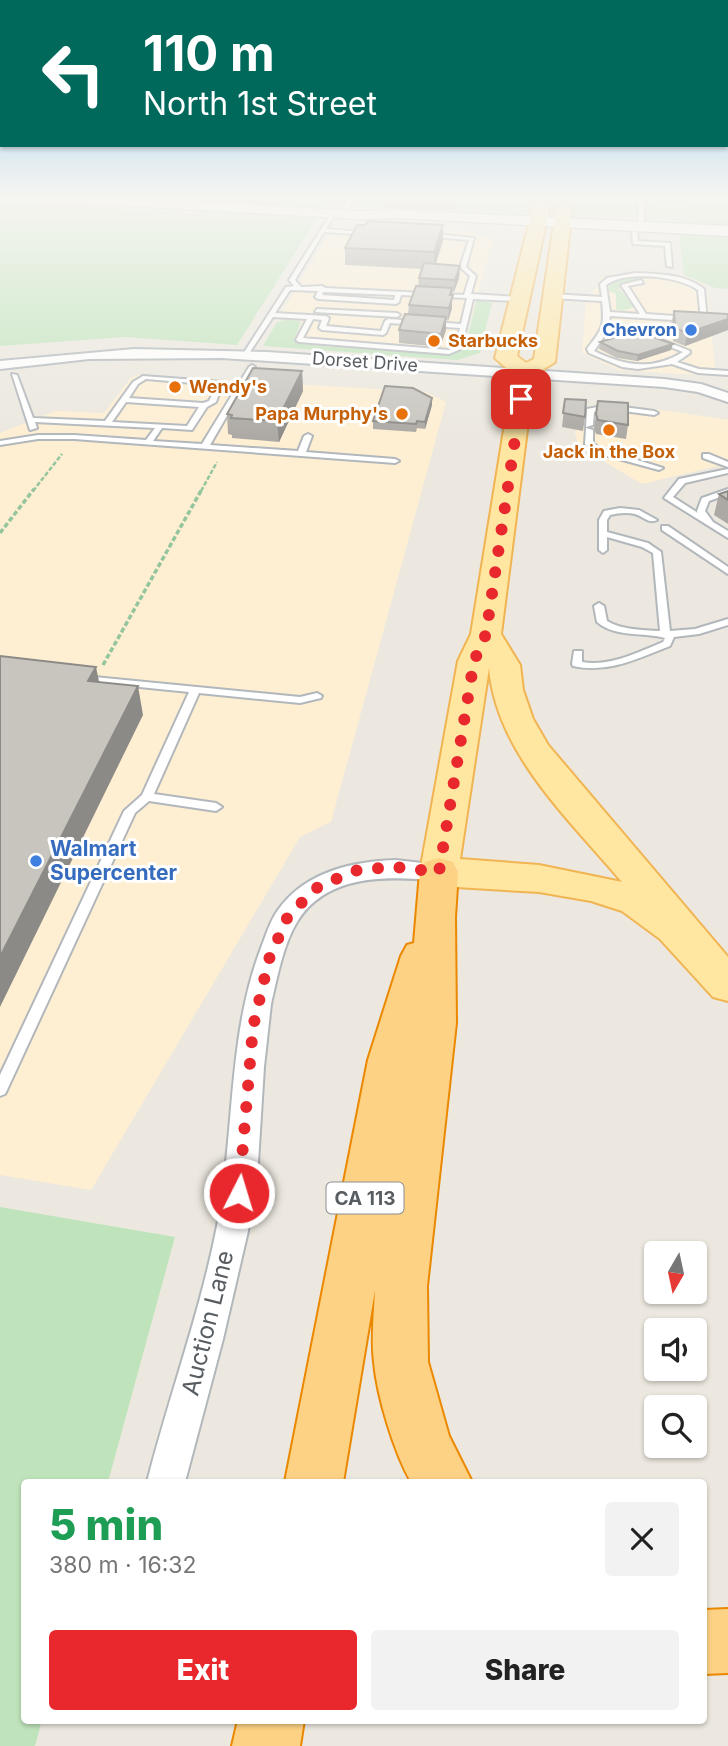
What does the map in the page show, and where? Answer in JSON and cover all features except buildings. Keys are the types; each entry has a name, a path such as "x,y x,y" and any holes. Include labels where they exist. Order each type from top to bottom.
{"highway":[{"name":"CA 113","path":"315,1479 390,1060 437,895"},
{"path":"437,895 434,1023 401,1286 401,1362 423,1447 441,1479"},
{"path":"707,1642 728,1641"},
{"path":"266,1746 270,1724"}],"main road":[{"path":"524,277 506,358 523,384 544,362 555,277"},
{"name":"CA 113","path":"437,895 474,661 486,634 523,384"},
{"path":"486,634 504,665 507,691 516,719 534,750 728,985"},
{"path":"437,895 478,872 603,891 636,901 657,914 695,947"}],"street":[{"name":"Dorset Drive","path":"0,365 81,355 135,352 523,384 664,383 701,388 728,398"},
{"name":"Dorset Drive","path":"7,376 135,365 249,361 348,375"},
{"name":"Dorset Drive","path":"602,394 690,401 728,398"},
{"name":"Auction Lane","path":"167,1479 222,1277 239,1193 253,1027 269,959 288,916 319,886 358,870 394,867 437,895"}],"lane":[{"path":"293,277 292,280 298,287"},
{"path":"310,317 299,340 449,352 458,349 466,323 473,277"},
{"path":"605,330 641,332 688,352 671,362 636,368 621,367 591,352 590,349 605,330 607,313 604,280 610,277"},
{"path":"607,313 708,320 701,289 685,279 649,277"},
{"path":"644,316 624,285 639,282 676,285"},
{"path":"205,446 273,312 288,288 518,299"},
{"path":"553,293 604,296"},
{"path":"273,312 326,318 466,323"},
{"path":"273,312 466,323"},
{"path":"326,318 322,328 383,333 388,321"},
{"path":"671,362 698,370 728,373"},
{"path":"7,376 38,437"},
{"path":"107,422 135,383 145,377 221,383 212,402 204,405 124,400"},
{"path":"31,420 189,428 204,405"},
{"path":"654,413 608,407 594,409 588,414 589,444 596,450 659,468"},
{"path":"148,442 160,426"},
{"path":"301,454 308,436"},
{"path":"0,443 38,437 148,442 395,461"},
{"path":"706,456 728,465"},
{"path":"709,521 695,516 668,498 682,481 728,471"},
{"path":"728,491 705,500 701,511 709,521 728,535"},
{"path":"603,550 603,520 607,513 621,509 640,511 653,520"},
{"path":"664,528 728,571"},
{"path":"578,653 577,664 587,667 609,664 667,644 670,638 665,632 657,552 638,543 603,533"},
{"path":"599,606 602,622 609,628 693,633 728,622"},
{"path":"70,677 300,700 317,696"},
{"path":"0,1090 130,811 147,797 195,690"},
{"path":"147,797 216,807"}],"path":[{"path":"0,533 63,452"},
{"path":"95,680 222,453"}],"shaded area":[{"path":"303,277 482,277 462,349 442,353 308,345 295,340 302,320 278,318"},
{"path":"684,277 702,283 707,290 715,365 713,376 619,370 582,353 586,300 598,286 599,279"},
{"path":"139,375 426,392 446,402 331,822 300,837 91,1190 0,1175 0,433 56,411 104,413 131,378"},
{"path":"593,405 670,411 728,420 728,470 717,466 642,484 578,446 575,432 582,409"}],"green space":[{"path":"0,277 280,277 237,345 125,337 0,346"},
{"path":"624,277 639,277 639,280 619,284 620,289 614,290 621,290 634,307 623,311 616,309 616,294 609,291 609,283"},
{"path":"690,277 728,277 728,289 715,288"},
{"path":"481,300 492,303 484,335 468,336 476,302"},
{"path":"289,319 301,322 294,339 307,345 449,354 463,350 467,337 484,336 480,353 457,360 263,346 277,322"},
{"path":"0,1207 175,1237 109,1479 21,1479 21,1724 41,1724 35,1746 0,1746"}],"place":[{"name":"Chevron","path":"691,330"},
{"name":"Starbucks","path":"434,341"},
{"name":"Wendy's","path":"175,387"},
{"name":"Papa Murphy's","path":"402,414"},
{"name":"Jack in the Box","path":"609,430"},
{"name":"Walmart Supercenter","path":"36,861"}],"route":[{"path":"239,1193 253,1027 269,959 288,916 319,886 358,870 394,867 439,872 474,661 486,634 521,399"}]}
